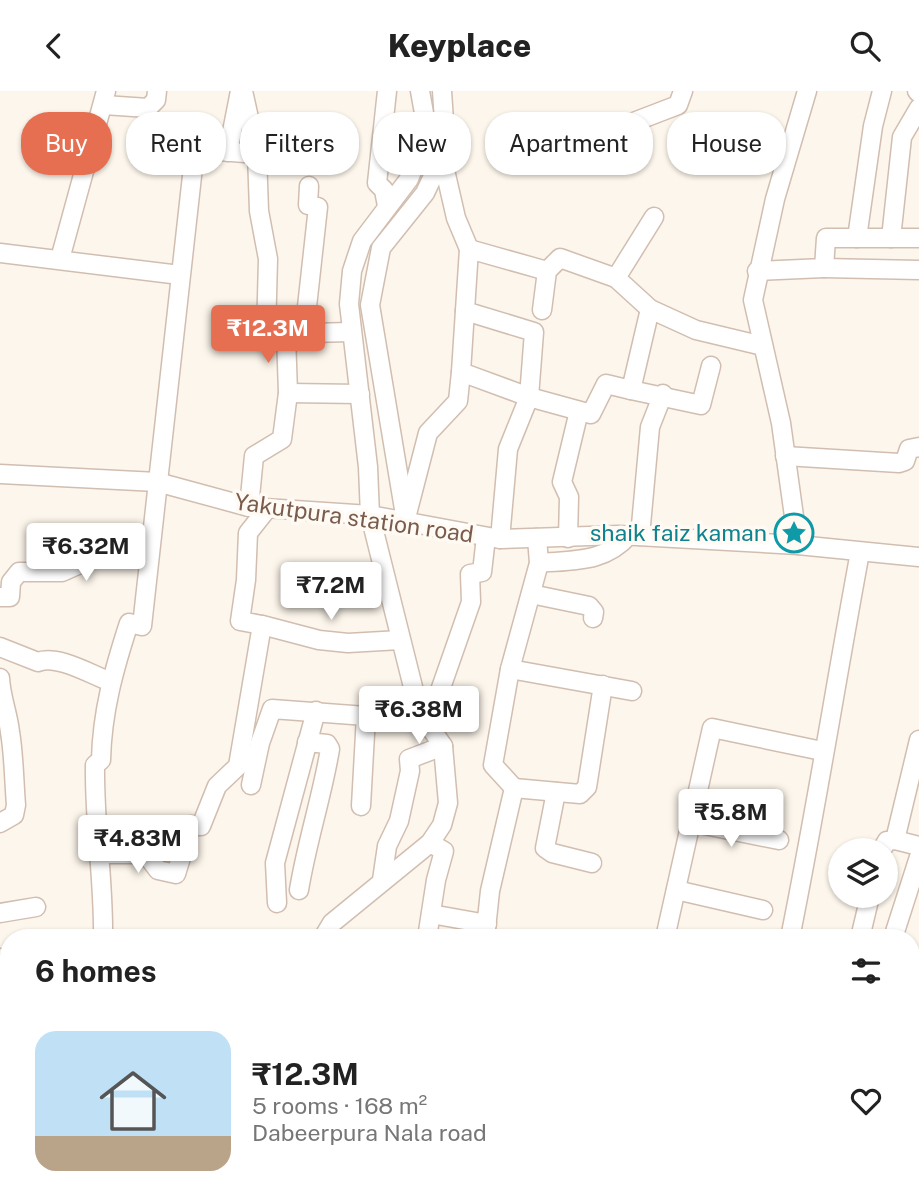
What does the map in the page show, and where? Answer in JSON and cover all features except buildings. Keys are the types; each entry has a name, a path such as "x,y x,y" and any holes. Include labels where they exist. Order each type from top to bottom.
{"street":[{"path":"60,259 105,98 148,108 156,100 157,91"},
{"path":"228,152 242,91"},
{"path":"242,91 247,112"},
{"path":"387,91 377,183 392,202 412,211"},
{"path":"328,929 382,880 430,843 442,825 448,803 443,746 423,718 400,640 370,515 368,467 349,304 352,271 362,241 409,179 422,146 424,113 420,91"},
{"path":"442,91 443,112"},
{"path":"653,115 678,105 683,91"},
{"path":"798,545 785,456 753,300 757,271 807,91"},
{"path":"857,238 873,126 882,91"},
{"path":"891,238 902,137 919,108"},
{"path":"103,929 104,888 94,816 95,765 101,760 102,722 129,623 142,626 195,149 240,153"},
{"path":"258,175 259,211 268,259 266,334 351,332"},
{"path":"406,521 370,305 382,248 425,193 434,175"},
{"path":"406,521 428,433 458,401 470,249 456,218 446,175"},
{"path":"309,186 308,205 318,207 295,335 282,439 254,456 258,508 248,533 246,580 240,621 319,640 348,643 400,640"},
{"path":"616,278 654,217"},
{"path":"824,268 826,238 919,238"},
{"path":"470,249 548,271"},
{"path":"0,253 180,275"},
{"path":"542,310 548,271 560,258 616,278 650,309 696,331 763,346"},
{"path":"757,271 824,268 919,270"},
{"path":"349,304 370,305"},
{"path":"631,390 650,309"},
{"path":"423,718 471,602 470,574 482,572 493,538 508,449 529,397 534,332 465,310"},
{"path":"461,373 529,397 591,414 606,384 663,394 701,405 711,366"},
{"path":"288,393 360,394"},
{"path":"539,563 601,557 634,535 650,427 663,394"},
{"path":"568,538 569,497 562,482 579,411"},
{"path":"785,456 899,463 905,461 909,449 919,447"},
{"path":"368,467 396,467"},
{"name":"Yakutpura station road","path":"0,474 157,482 258,508 370,515 493,538 634,535 798,545 919,557"},
{"path":"537,538 539,563 510,669 493,765 514,788 580,794 587,787 603,685"},
{"path":"0,597 10,597 11,582 19,572 62,572 127,543 150,542"},
{"path":"791,929 816,810 822,751 860,552"},
{"path":"531,594 589,606 594,612 593,618"},
{"path":"99,854 146,854 158,870 176,874 191,825 201,826 217,786 238,766 262,625"},
{"path":"0,647 38,662 44,659 65,664 111,682"},
{"path":"510,669 632,691"},
{"path":"0,678 1,699 7,709 11,736 16,805 14,815 0,823"},
{"path":"249,703 272,709 423,718"},
{"path":"251,785 260,743 272,709"},
{"path":"276,903 275,863 316,711"},
{"path":"361,806 366,716"},
{"path":"667,929 712,728 822,751"},
{"path":"890,838 919,740"},
{"path":"299,890 310,828 323,795 330,749 327,744 307,742"},
{"path":"382,880 387,846 399,821 410,771 409,759 443,746"},
{"path":"486,929 490,891 514,788"},
{"path":"555,792 545,848 551,853 592,863"},
{"path":"690,821 779,840"},
{"path":"429,929 444,851 430,843"},
{"path":"898,845 919,846"},
{"path":"896,929 919,857"},
{"path":"676,890 763,910"},
{"path":"0,913 36,907"},
{"path":"862,929 867,908"},
{"path":"431,914 480,929"}],"place":[{"name":"shaik faiz kaman","path":"794,533"}]}
